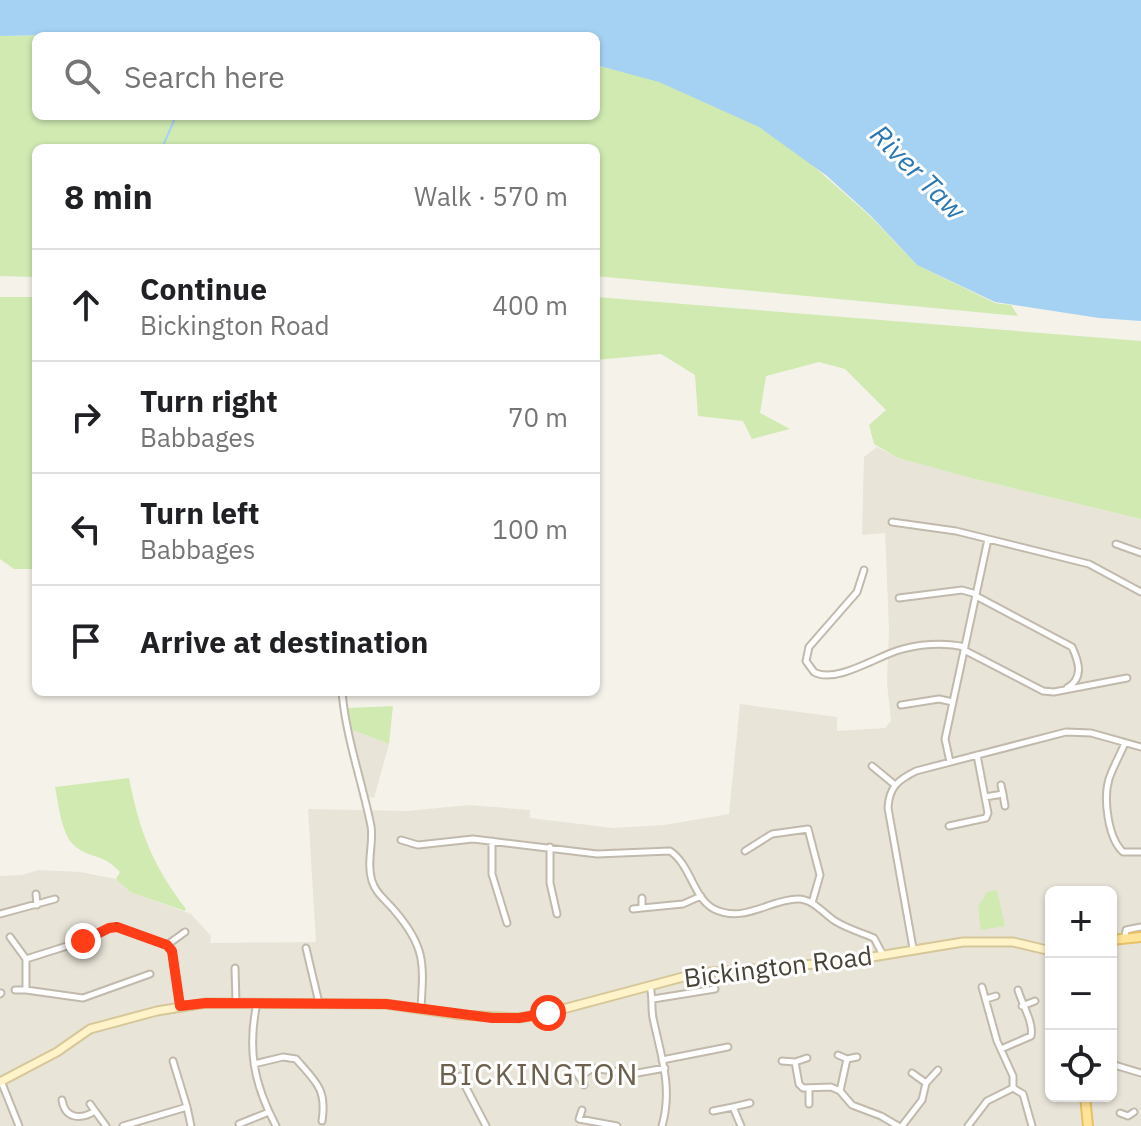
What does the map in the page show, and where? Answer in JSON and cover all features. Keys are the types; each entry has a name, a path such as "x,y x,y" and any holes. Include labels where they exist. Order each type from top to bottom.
{"main road":[{"path":"1117,939 1141,937"},
{"name":"Bickington Road","path":"0,1081 57,1052 90,1029 180,1006 236,1002 386,1004 460,1015 519,1018 698,973 842,962 963,942 1013,942 1045,950"},
{"path":"1086,1102 1088,1126"}],"street":[{"path":"892,522 956,531 1089,564 1141,592"},
{"path":"950,762 945,739 988,539"},
{"path":"1116,544 1141,553"},
{"path":"864,570 854,598 806,653 807,665 819,675 831,676 900,649 948,643 1043,691 1127,678"},
{"path":"899,598 962,590 1072,647 1078,660 1079,673 1075,683 1063,690"},
{"path":"343,696 371,829 368,852 372,880 378,895 393,908 416,939 423,963 421,1007"},
{"path":"901,705 939,699 953,702"},
{"path":"913,948 888,808 888,797 895,785 916,771 1079,731 1141,747"},
{"path":"1125,743 1109,778 1107,793 1113,838 1123,852 1141,852"},
{"path":"949,826 986,818 988,813 977,755"},
{"path":"872,766 895,785"},
{"path":"1001,785 1005,806"},
{"path":"985,797 1003,794"},
{"path":"745,851 772,834 808,829 820,875 812,903"},
{"path":"401,840 418,845 473,839 597,854 670,851 679,857 710,907 739,915 799,899 812,903 836,922 874,938 883,955"},
{"path":"492,841 492,874 507,923"},
{"path":"550,847 550,883 557,914"},
{"path":"36,894 37,905"},
{"path":"633,909 683,904 701,896"},
{"path":"642,898 642,908"},
{"path":"0,914 55,899"},
{"path":"26,959 117,927 167,945 172,951 180,1006"},
{"path":"1125,937 1126,930 1141,927"},
{"path":"167,945 185,932"},
{"path":"10,937 26,959 26,990"},
{"path":"306,948 319,1003"},
{"path":"235,968 236,1002"},
{"path":"15,990 83,998 150,974"},
{"path":"650,985 652,1013 668,1096 662,1126"},
{"path":"982,987 988,1015 1013,1076 1013,1088"},
{"path":"653,999 715,989"},
{"path":"1001,1049 1031,1036 1031,1022 1018,990"},
{"path":"986,999 996,996"},
{"path":"1022,1006 1035,1001"},
{"path":"257,1002 251,1033 254,1064 276,1126"},
{"path":"662,1060 728,1047"},
{"path":"838,1055 847,1059 857,1057"},
{"path":"254,1064 283,1057 296,1059 322,1090 325,1103 322,1121"},
{"path":"782,1061 795,1062 807,1058"},
{"path":"840,1091 847,1059"},
{"path":"173,1061 191,1126"},
{"path":"795,1062 799,1084 809,1089 831,1087 840,1091 852,1105 900,1126 922,1100 926,1083 938,1070"},
{"path":"1117,1066 1141,1073"},
{"path":"581,1076 593,1068 632,1074 665,1068"},
{"path":"575,1070 584,1085"},
{"path":"912,1073 926,1083"},
{"path":"460,1076 486,1126"},
{"path":"0,1081 19,1126"},
{"path":"968,1126 987,1101 1013,1088"},
{"path":"1013,1088 1023,1094 1032,1126"},
{"path":"809,1089 809,1104"},
{"path":"713,1111 750,1103"},
{"path":"90,1104 106,1126"},
{"path":"60,1105 66,1112 78,1117 95,1111"},
{"path":"123,1126 187,1107"},
{"path":"733,1107 741,1126"},
{"path":"582,1110 578,1123 617,1126"},
{"path":"239,1124 269,1112"},
{"path":"1128,1116 1134,1112"},
{"path":"1120,1113 1128,1116"},
{"path":"1128,1116 1131,1126"}],"shaded area":[{"path":"877,447 898,458 975,479 1141,519 1141,1126 0,1126 0,876 22,875 38,870 80,872 116,879 130,892 191,914 211,936 210,943 316,942 308,809 407,811 469,805 530,810 530,818 613,828 664,825 729,814 740,704 837,717 837,731 885,728 891,721 887,683 889,629 885,533 862,535 864,457"},
{"path":"350,729 389,744 374,798 369,797 367,806"}],"green space":[{"path":"0,0 674,0 810,163 871,217 917,265 995,303 1011,305 1018,316 600,276 600,144 32,144 32,277 0,276 0,36 32,35 32,120 600,120 600,66 623,72 600,41 600,32 198,31"},
{"path":"0,297 32,297 32,569 14,569 0,559"},
{"path":"600,297 1141,341 1141,519 898,458 874,444 869,425 886,410 845,369 819,362 766,376 760,413 790,429 752,439 743,421 698,416 695,375 661,354 600,360"},
{"path":"393,706 389,744 350,729 347,708"},
{"path":"129,778 149,847 185,911 130,892 116,879 120,872 114,866 82,851 67,836 55,787"},
{"path":"997,890 1005,926 981,930 978,907 987,892"}],"water":[{"name":"River Taw","path":"0,0 1141,0 1141,321 1099,318 995,302 917,265 871,216 827,176 759,127 659,82 600,66 600,32 32,32 32,35 0,36"}],"waterway":[{"path":"164,144 174,120"}],"district":[{"name":"BICKINGTON","path":"539,1075"}],"route":[{"path":"83,941 117,927 167,945 172,951 180,1006 206,1003 386,1004 492,1018 519,1018 548,1013"}]}
